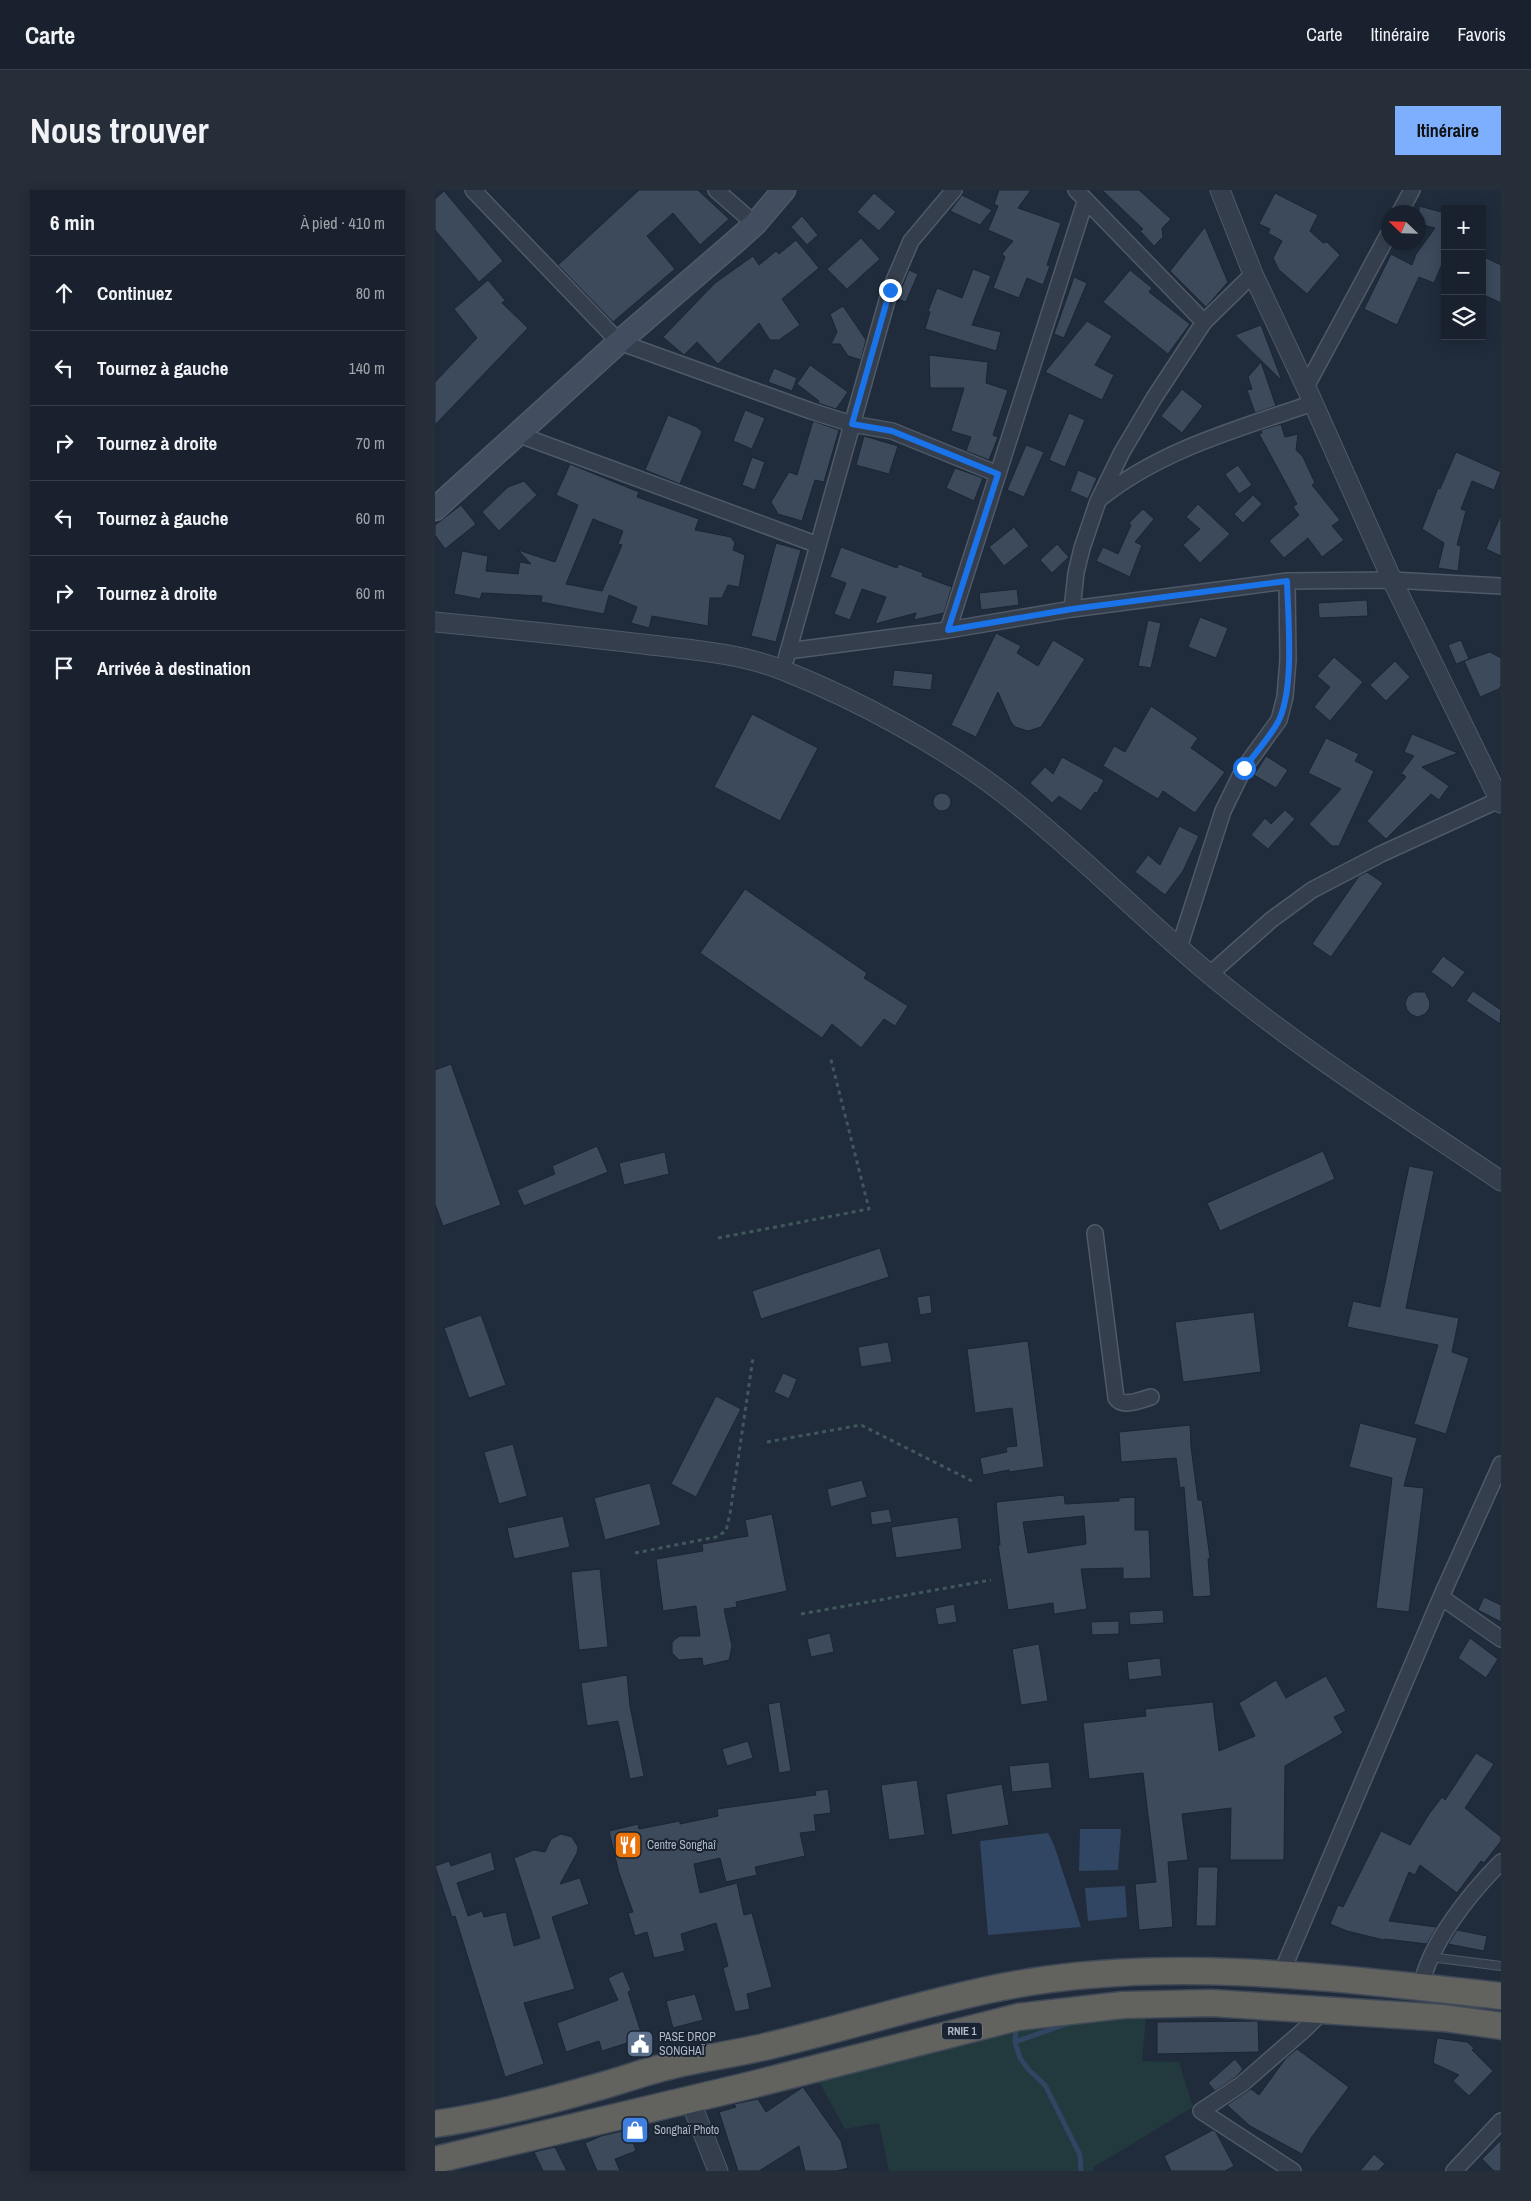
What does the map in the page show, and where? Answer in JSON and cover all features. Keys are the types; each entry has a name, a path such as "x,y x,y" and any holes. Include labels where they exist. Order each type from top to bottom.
{"highway":[{"path":"435,2124 510,2110 672,2065 763,2047 1003,1987 1116,1973 1180,1970 1281,1974 1501,1996"},
{"name":"RNIE 1","path":"435,2160 690,2100 1018,2017 1063,2011 1155,2003 1212,2003 1444,2018 1501,2026"}],"main road":[{"path":"435,509 619,342 755,224 784,190"}],"street":[{"path":"473,190 619,342 852,424 892,431 998,474"},
{"path":"716,190 755,224"},
{"path":"783,670 890,290 911,241 954,190"},
{"path":"1210,974 1271,920 1312,890 1381,854 1500,800 1392,580 1310,395 1253,274 1220,190"},
{"path":"1404,205 1412,190"},
{"path":"948,630 998,474 1080,196 1204,322"},
{"path":"1098,501 1124,480 1165,459 1310,395 1381,249"},
{"path":"1072,609 1076,573 1082,548 1098,501 1122,452 1154,398 1204,322 1253,274"},
{"path":"517,434 818,545"},
{"path":"788,652 948,630 1072,609 1287,581 1392,580 1501,586"},
{"path":"1179,948 1223,811 1244,768 1279,720 1285,697 1288,660 1287,581"},
{"path":"435,622 697,650 749,660 783,670 871,710 937,748 1005,794 1106,880 1210,974 1298,1042 1501,1181"},
{"path":"1095,1233 1116,1398 1124,1404 1151,1398"},
{"path":"1281,1974 1441,1597 1501,1464"},
{"path":"1441,1597 1501,1640"},
{"path":"1421,1987 1424,1971 1430,1957 1478,1887 1501,1862"},
{"path":"1293,2171 1201,2111 1242,2084 1324,2010"},
{"path":"690,2100 717,2171"},
{"path":"1454,2171 1501,2121"}],"lane":[{"path":"1430,1957 1501,1966"}],"path":[{"path":"718,1238 869,1209 830,1056"},
{"path":"635,1553 716,1537 726,1531 731,1514 753,1358"},
{"path":"767,1442 861,1425 972,1481"},
{"path":"801,1614 991,1580"}],"green space":[{"path":"997,2016 1146,2017 1142,2061 1179,2062 1193,2107 1094,2167 1093,2171 889,2171 879,2123 845,2129 811,2067 938,2028 956,2047 997,2037"}],"water":[{"path":"1080,1829 1121,1829 1118,1870 1079,1871"},
{"path":"1048,1833 1054,1845 1081,1927 988,1935 980,1841"},
{"path":"1125,1886 1127,1917 1088,1921 1085,1888"}],"building":[{"path":"639,190 698,190 729,219 700,245 673,213 647,236 675,269 613,322 558,265"},
{"path":"999,190 1031,190 1018,208 1061,223 1047,265 1050,266 1043,285 1027,278 1019,298 993,288 1005,257 1002,254 1013,241 988,230 998,206 994,204"},
{"path":"1102,190 1139,190 1171,219 1162,228 1163,237 1154,246 1140,231 1143,229"},
{"path":"444,191 503,261 479,282 435,230 435,199"},
{"path":"874,193 896,212 879,231 857,212"},
{"path":"1275,193 1318,215 1310,231 1323,243 1327,242 1340,255 1307,294 1279,270 1273,258 1282,241 1268,233 1270,229 1259,224"},
{"path":"962,195 992,210 980,225 950,211"},
{"path":"1426,208 1441,212 1441,266 1434,283 1419,277 1397,325 1364,309 1391,254 1412,265 1419,250 1426,250 1426,240 1435,228 1426,226"},
{"path":"802,216 818,235 807,245 791,227"},
{"path":"1205,227 1228,282 1206,307 1170,271"},
{"path":"861,238 880,259 847,289 827,269"},
{"path":"796,240 819,268 782,299 800,325 779,340 770,340 759,323 718,364 697,342 684,355 663,337 715,283 753,256 759,265 776,251 779,254"},
{"path":"1486,258 1501,265 1501,303 1486,296"},
{"path":"973,269 991,276 972,325 1001,332 996,351 925,329 930,312 928,311 937,288 962,298"},
{"path":"909,270 918,274 906,302 897,299"},
{"path":"1130,270 1152,288 1149,292 1190,324 1168,354 1103,302"},
{"path":"1074,277 1087,283 1064,338 1054,334"},
{"path":"488,280 505,300 502,303 528,328 435,425 435,382 477,338 454,309"},
{"path":"843,306 866,340 861,360 848,356 840,344 831,344 837,332 830,314"},
{"path":"1087,321 1112,336 1095,365 1114,375 1102,400 1045,372"},
{"path":"1261,325 1282,381 1235,335"},
{"path":"929,355 988,362 986,383 1008,390 993,435 998,437 989,460 966,451 971,437 951,431 964,388 930,388"},
{"path":"1261,362 1276,406 1255,413 1247,390 1252,389 1248,377"},
{"path":"810,365 848,392 836,409 818,403 819,401 797,384"},
{"path":"774,368 797,378 792,391 768,382"},
{"path":"1182,389 1203,406 1182,433 1161,416"},
{"path":"745,410 765,418 752,449 733,441"},
{"path":"1069,413 1085,420 1065,467 1049,460"},
{"path":"668,415 697,427 702,432 680,484 645,470"},
{"path":"813,421 839,430 824,482 815,480 802,521 778,514 771,502 789,472 797,475"},
{"path":"1281,424 1285,437 1298,434 1296,450 1303,457 1315,483 1312,485 1340,520 1332,526 1344,540 1322,557 1308,538 1284,558 1269,541 1299,515 1293,507 1297,504 1259,434 1262,433 1261,430"},
{"path":"864,436 898,446 889,474 856,465"},
{"path":"1026,445 1044,452 1024,497 1007,490"},
{"path":"1456,452 1501,472 1494,490 1472,481 1461,509 1466,511 1457,545 1461,546 1458,571 1438,568 1444,543 1422,529 1438,488 1440,489"},
{"path":"752,457 765,462 755,490 742,485"},
{"path":"570,464 639,492 637,497 699,519 695,530 731,537 735,543 733,550 745,555 739,587 728,585 722,598 710,598 708,626 652,616 649,628 631,623 637,607 609,595 604,614 541,602 542,596 482,593 480,599 454,594 462,551 488,556 486,571 518,574 520,562 531,564 518,550 555,562 578,505 556,495","holes":["593,519 623,531 618,544 622,545 602,591 566,584"]},
{"path":"1238,465 1252,485 1239,494 1225,474"},
{"path":"955,468 983,478 974,501 946,488"},
{"path":"1078,470 1097,478 1088,499 1070,491"},
{"path":"524,481 537,495 499,531 482,512 508,487"},
{"path":"1253,495 1262,504 1243,523 1234,514"},
{"path":"1198,504 1230,534 1200,563 1183,545 1200,529 1186,517"},
{"path":"461,505 476,524 445,549 435,535 435,525"},
{"path":"1143,509 1154,519 1135,542 1142,545 1130,577 1096,561 1103,547 1118,554 1131,525 1129,523"},
{"path":"1501,515 1501,556 1486,549"},
{"path":"1014,527 1029,546 1004,566 989,547"},
{"path":"776,543 801,550 776,642 751,636"},
{"path":"1057,544 1069,557 1052,573 1040,560"},
{"path":"841,547 897,568 899,564 923,573 922,576 952,587 944,613 914,620 916,613 875,624 886,597 862,589 850,620 834,614 846,583 830,577"},
{"path":"1017,589 1019,605 981,610 979,593"},
{"path":"1367,600 1368,616 1319,618 1318,603"},
{"path":"1200,617 1228,628 1216,658 1188,647"},
{"path":"1148,620 1161,623 1151,668 1138,666"},
{"path":"996,633 1021,646 1017,653 1038,666 1053,640 1085,659 1041,727 1028,731 1015,727 998,692 976,737 951,725"},
{"path":"1461,640 1469,659 1456,664 1448,645"},
{"path":"1490,652 1501,658 1501,686 1499,689 1480,697 1464,661"},
{"path":"1334,657 1363,682 1330,721 1314,707 1330,687 1317,676"},
{"path":"1395,661 1410,677 1386,701 1370,685"},
{"path":"894,670 933,674 931,690 892,686"},
{"path":"1151,706 1198,738 1191,748 1225,772 1195,813 1163,791 1158,799 1103,766 1114,746 1125,752"},
{"path":"752,714 818,748 780,821 714,787"},
{"path":"1412,734 1458,753 1422,767 1449,786 1439,800 1431,794 1386,839 1367,821 1406,777 1403,774 1399,776 1414,756 1404,752"},
{"path":"1326,738 1359,754 1355,761 1374,771 1339,846 1332,846 1309,824 1341,789 1308,773"},
{"path":"1266,756 1288,770 1276,788 1254,775"},
{"path":"1062,757 1104,780 1097,793 1095,792 1081,811 1059,796 1052,803 1030,783 1045,767 1053,774"},
{"path":"942,793 948,796 951,802 948,808 942,811 936,808 933,802 936,796"},
{"path":"1285,810 1295,819 1268,849 1251,835 1265,818 1271,824"},
{"path":"1179,826 1199,836 1183,871 1165,895 1135,872 1148,855 1160,865"},
{"path":"1367,872 1383,883 1331,957 1312,944 1359,876"},
{"path":"745,889 867,973 864,978 908,1006 895,1026 884,1019 861,1048 832,1024 822,1038 700,953"},
{"path":"1443,956 1465,972 1453,988 1431,972"},
{"path":"1473,991 1501,1010 1500,1024 1466,1001"},
{"path":"1414,992 1425,992 1430,1002 1429,1009 1425,1014 1418,1017 1412,1015 1407,1010 1405,1003 1408,996"},
{"path":"451,1064 501,1205 443,1226 435,1204 435,1070"},
{"path":"597,1146 608,1172 524,1206 517,1190 555,1174 552,1166"},
{"path":"1323,1151 1335,1179 1220,1231 1207,1203"},
{"path":"665,1152 669,1174 624,1185 619,1163"},
{"path":"1409,1166 1434,1171 1406,1308 1459,1318 1452,1352 1469,1358 1446,1434 1414,1424 1438,1345 1347,1327 1353,1301 1380,1307"},
{"path":"880,1248 889,1277 761,1319 752,1291"},
{"path":"930,1295 932,1313 920,1315 917,1297"},
{"path":"1254,1312 1261,1372 1183,1382 1175,1322"},
{"path":"481,1315 506,1385 469,1398 444,1328"},
{"path":"1028,1341 1044,1467 1009,1472 1009,1470 983,1475 980,1458 1007,1452 1006,1447 1017,1446 1012,1408 975,1413 967,1349"},
{"path":"888,1342 892,1362 861,1367 858,1347"},
{"path":"783,1373 797,1379 789,1399 774,1392"},
{"path":"716,1396 741,1409 696,1497 671,1484"},
{"path":"1360,1423 1417,1438 1404,1486 1424,1488 1409,1612 1376,1608 1392,1478 1349,1467"},
{"path":"1190,1425 1198,1500 1202,1500 1210,1558 1208,1559 1211,1596 1193,1597 1184,1487 1180,1488 1176,1458 1121,1462 1119,1432"},
{"path":"513,1444 527,1496 499,1504 484,1452"},
{"path":"862,1480 867,1497 831,1507 827,1489"},
{"path":"650,1483 661,1525 605,1540 594,1498"},
{"path":"1064,1495 1065,1504 1119,1501 1119,1498 1135,1497 1135,1530 1149,1530 1151,1578 1123,1579 1123,1568 1081,1569 1087,1609 1054,1614 1053,1603 1008,1610 998,1545 1000,1545 996,1502","holes":["1084,1516 1086,1544 1028,1553 1023,1522"]},
{"path":"889,1509 892,1522 872,1525 870,1512"},
{"path":"772,1514 787,1591 736,1602 737,1607 724,1609 732,1646 729,1660 703,1666 702,1658 679,1660 672,1653 672,1643 675,1639 680,1636 700,1636 696,1606 663,1611 656,1559 703,1551 702,1544 748,1536 745,1520"},
{"path":"563,1516 570,1547 514,1559 507,1528"},
{"path":"958,1517 962,1549 896,1558 891,1527"},
{"path":"600,1569 608,1647 579,1650 571,1572"},
{"path":"1484,1597 1501,1605 1501,1622 1478,1610"},
{"path":"954,1604 957,1622 938,1625 935,1608"},
{"path":"1163,1610 1164,1623 1130,1625 1129,1612"},
{"path":"1119,1621 1119,1634 1092,1635 1091,1622"},
{"path":"830,1633 834,1652 811,1657 807,1639"},
{"path":"1470,1638 1498,1659 1486,1678 1458,1658"},
{"path":"1039,1644 1048,1701 1021,1705 1012,1649"},
{"path":"1160,1658 1162,1676 1129,1680 1127,1662"},
{"path":"627,1675 630,1706 644,1776 630,1779 618,1721 587,1726 581,1683"},
{"path":"1326,1676 1346,1711 1334,1717 1343,1733 1285,1766 1284,1860 1230,1860 1231,1808 1182,1814 1188,1860 1168,1862 1173,1927 1139,1930 1135,1884 1156,1882 1143,1773 1089,1779 1083,1723 1146,1716 1145,1709 1213,1702 1219,1751 1255,1736 1239,1703 1276,1680 1286,1698"},
{"path":"780,1702 791,1771 779,1773 768,1704"},
{"path":"748,1741 753,1758 727,1766 722,1749"},
{"path":"1476,1753 1494,1764 1465,1808 1501,1837 1501,1841 1484,1863 1481,1861 1457,1893 1420,1865 1415,1875 1409,1872 1389,1921 1437,1927 1427,1944 1384,1940 1347,1931 1330,1924 1338,1905 1343,1907 1381,1831 1410,1845 1429,1814 1442,1797 1445,1800"},
{"path":"1049,1762 1052,1788 1012,1792 1009,1766"},
{"path":"917,1780 925,1835 889,1840 881,1785"},
{"path":"1002,1784 1009,1825 952,1835 946,1794"},
{"path":"828,1789 831,1813 814,1815 816,1831 800,1833 805,1856 755,1867 757,1875 726,1882 720,1858 694,1864 700,1893 737,1883 744,1915 752,1913 772,1987 747,1994 750,2009 735,2012 723,1968 728,1966 716,1923 681,1934 685,1951 654,1958 647,1932 635,1936 628,1913 633,1912 619,1873 609,1831 638,1824 639,1829 680,1821 680,1824 718,1816 717,1809 816,1795 815,1791"},
{"path":"561,1834 572,1837 578,1847 577,1853 560,1884 580,1878 589,1904 552,1917 575,1989 524,2003 544,2064 505,2077 455,1916 452,1917 435,1866 449,1861 451,1866 491,1852 495,1870 457,1883 468,1916 482,1911 484,1917 506,1912 514,1946 540,1938 514,1858 534,1850 545,1852 551,1839"},
{"path":"1198,1867 1218,1867 1216,1926 1196,1926"},
{"path":"1457,1930 1487,1936 1484,1951 1448,1944"},
{"path":"623,1971 631,1990 628,1992 643,2038 602,2051 599,2041 566,2052 557,2023 618,2000 608,1978"},
{"path":"695,1994 703,2020 673,2028 666,2001"},
{"path":"1258,2021 1259,2052 1157,2054 1157,2022"},
{"path":"1437,2038 1467,2042 1474,2048 1472,2050 1493,2071 1469,2096 1453,2081 1459,2075 1433,2063"},
{"path":"1297,2049 1349,2087 1311,2138 1302,2154 1250,2126 1227,2105 1251,2089 1259,2095 1286,2058"},
{"path":"1235,2059 1243,2069 1236,2077 1215,2091 1208,2083"},
{"path":"803,2087 841,2141 848,2168 837,2171 805,2171 799,2146 759,2171 738,2171 719,2112 736,2107 734,2104 758,2099 766,2112"},
{"path":"647,2125 649,2132 632,2138 636,2151 615,2159 620,2171 597,2171 585,2143 601,2136"},
{"path":"1213,2130 1216,2132 1234,2166 1225,2171 1171,2171 1164,2156"},
{"path":"1501,2140 1501,2171 1494,2171 1482,2159"},
{"path":"555,2147 567,2171 543,2171 534,2152"},
{"path":"1374,2154 1385,2164 1378,2171 1360,2171"}],"waterway":[{"path":"1015,2042 1069,2023"},
{"path":"1016,2028 1015,2042 1020,2058 1029,2070 1045,2085 1080,2155 1081,2171"}],"place":[{"name":"Centre Songhaî","path":"628,1845"},
{"name":"PASE DROP SONGHAÏ","path":"640,2044"},
{"name":"Songhaï Photo","path":"635,2130"}],"route":[{"path":"890,290 852,424 892,431 998,474 948,630 1072,609 1287,581 1288,660 1285,697 1279,720 1244,768"}]}
